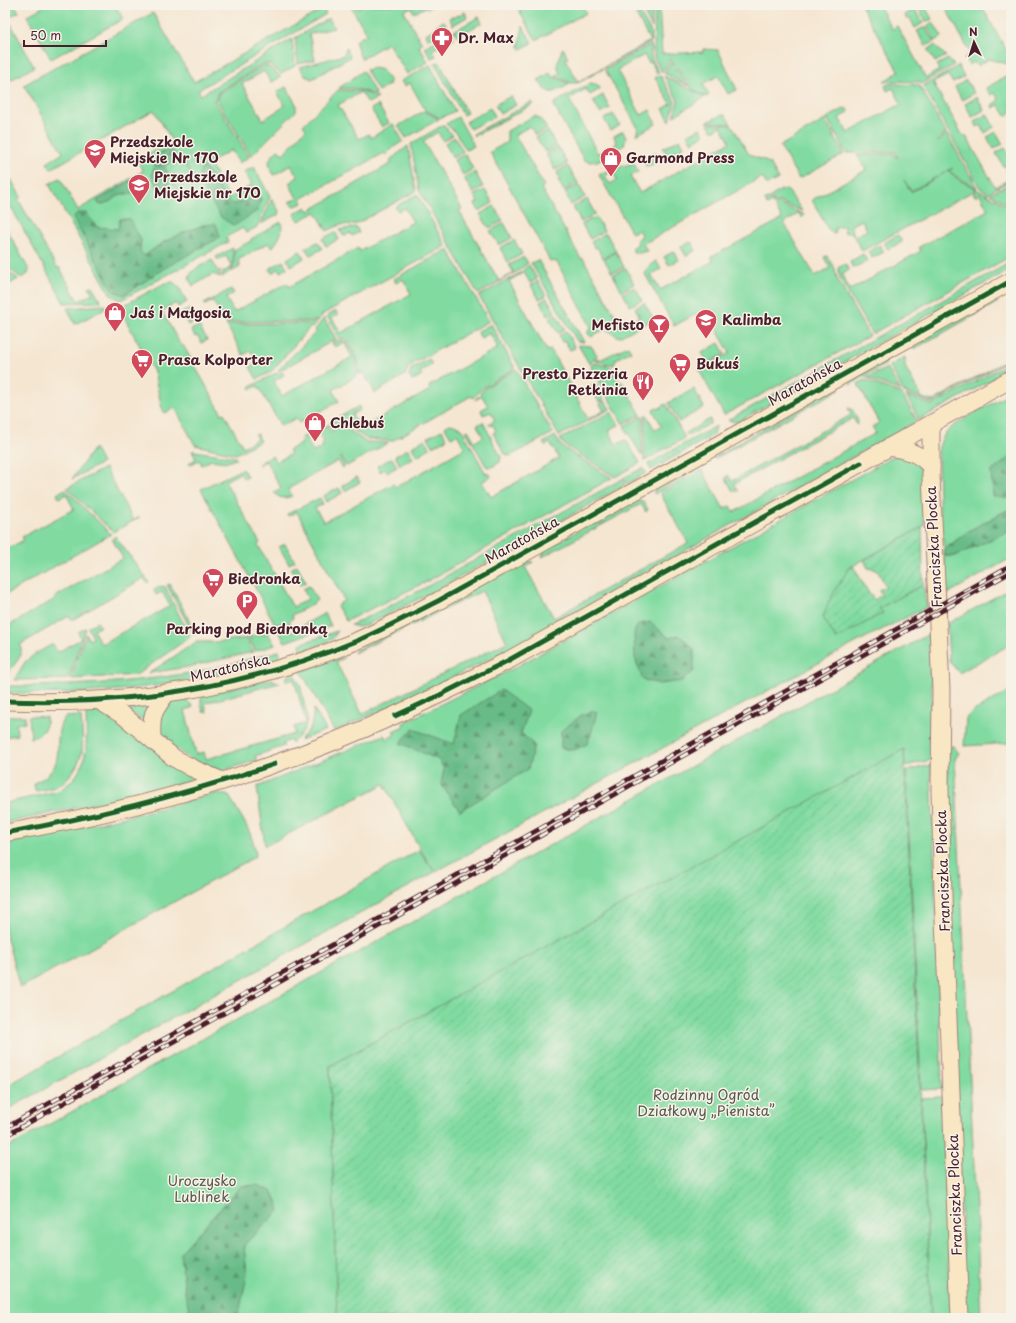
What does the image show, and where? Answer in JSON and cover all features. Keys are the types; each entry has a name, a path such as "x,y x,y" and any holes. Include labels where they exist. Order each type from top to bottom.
{"street":[{"name":"Maratońska","path":"5,701 54,702 166,694 215,685 277,669 349,644 393,624 464,586 1011,281"},
{"path":"5,833 121,808 222,781 275,764 395,716 457,687 509,660 1011,379"},
{"name":"Franciszka Plocka","path":"931,424 931,467 941,688 940,761 942,863 960,1318"},
{"path":"890,447 912,452 924,459 931,467"},
{"path":"152,739 152,717 156,706 166,694"},
{"path":"98,700 124,716 167,752 183,763 222,781"}],"green space":[{"path":"5,5 15,5 19,12 5,19"},
{"path":"46,5 115,5 123,19 51,59 27,16"},
{"path":"350,5 355,5 357,9 364,5 433,5 427,9 425,7 414,13 411,7 404,11 422,44 419,46 428,62 407,74 388,43 361,59 355,41 367,34"},
{"path":"528,5 582,5 586,13 536,40 519,11"},
{"path":"640,5 652,5 652,28"},
{"path":"655,5 659,5 662,54 703,52 703,49 718,50 737,90 728,94 718,76 703,84 709,95 707,97 692,89 671,59 662,72 654,58"},
{"path":"861,5 879,5 892,29 897,26 926,78 939,70 937,65 948,59 954,65 921,84 920,82 884,81 899,72"},
{"path":"924,5 932,19 926,22 918,7"},
{"path":"944,5 981,5 1009,55 1011,55 1011,63 1008,64 989,59 977,66 974,62 969,65 964,58 971,54"},
{"path":"636,7 651,32 651,42 578,83 571,83 556,76 560,73 557,65 563,48 568,58 565,59 578,82 650,41 633,9"},
{"path":"323,9 326,14 198,90 201,95 292,39 295,66 281,74 269,64 263,64 218,92 215,101 249,157 239,163 231,150 209,163 230,198 252,185 244,172 254,167 270,197 257,227 246,233 243,228 226,237 228,242 121,300 111,295 49,184 60,178 78,210 143,171 137,160 172,141 154,110 51,169 47,163 63,153 24,85 153,13 194,82"},
{"path":"915,9 923,23 915,28 910,18 907,20 905,15"},
{"path":"465,12 467,17 453,25 449,18 452,16 453,18"},
{"path":"479,17 482,23 457,36 454,31"},
{"path":"329,18 334,28 309,34 315,60 298,64 295,38"},
{"path":"444,21 448,28 428,39 426,34 437,27 436,25"},
{"path":"933,22 942,37 935,41 927,26"},
{"path":"11,24 34,67 5,83 5,28"},
{"path":"523,26 532,43 521,49 519,47"},
{"path":"925,27 934,42 926,46 917,31"},
{"path":"451,32 454,38 432,50 436,56 431,58 425,47"},
{"path":"651,44 651,58 659,72 657,73 651,62 649,63 644,55 617,70 641,115 650,110 656,124 636,135 638,128 605,70"},
{"path":"935,45 946,56 935,62 928,50"},
{"path":"346,48 350,57 312,79 305,76 300,67 344,55"},
{"path":"439,62 467,113 463,115 435,64"},
{"path":"671,62 688,86 664,73"},
{"path":"430,65 455,111 440,118 425,110 410,83 404,86 401,81"},
{"path":"263,66 268,66 281,77 271,82 264,71 242,84 263,120 285,106 277,92 286,87 296,104 296,111 251,156 217,100 219,93"},
{"path":"958,66 964,77 953,83 948,75 933,83 963,136 966,136 995,187 1010,179 1006,171 1011,168 1011,180 988,193 980,188 923,86"},
{"path":"373,68 382,70 390,81 389,85 378,91 366,70"},
{"path":"363,71 376,95 357,89 339,88"},
{"path":"550,73 552,76 570,84 556,91 549,92 538,80"},
{"path":"1011,74 1011,112 1006,116 999,105 993,108 992,105 999,100 995,93 991,95 986,88"},
{"path":"660,75 675,101 670,121 663,109 671,104 655,78"},
{"path":"664,76 705,97 674,116 678,100"},
{"path":"966,80 974,93 962,100 955,87"},
{"path":"591,83 598,85 600,89 590,95 586,89 569,99 598,154 617,144 614,136 623,131 626,138 624,145 605,158 594,162 584,160 554,104"},
{"path":"888,84 919,85 946,133 938,140 938,142 947,134 977,188 949,171 953,168 911,191 904,180 911,192 948,171 959,180 977,189 862,251 854,237 867,230 862,220 850,226 854,234 853,235 851,232 845,233 844,226 835,228 835,234 833,234 828,229 812,200 866,170 857,155 894,154 897,158 898,157 895,152 846,153 827,118 846,108 849,112 839,118 848,133 901,104 893,88 887,91 885,86"},
{"path":"338,90 361,91 378,98 368,103 361,92 338,105 359,139 369,134 371,138 393,124 403,141 386,155 384,153 301,199 303,203 295,206 292,205 289,202 297,198 289,183 298,177 291,165 274,175 269,161 278,150 283,154 306,129 303,125"},
{"path":"603,95 610,108 600,113 593,101"},
{"path":"511,96 516,105 500,114 495,105"},
{"path":"977,97 984,110 972,117 965,104"},
{"path":"532,102 534,104 474,136 473,134"},
{"path":"378,105 389,123 382,127 371,109"},
{"path":"490,108 495,116 470,129 466,122"},
{"path":"424,111 439,119 406,138 398,126"},
{"path":"613,114 620,125 611,131 604,119"},
{"path":"987,114 994,127 985,133 981,125 977,127 975,121"},
{"path":"721,115 725,115 731,124 707,122"},
{"path":"534,116 540,119 547,129 535,135 530,126 515,135 544,186 541,188 581,259 583,258 621,326 637,318 636,328 619,337 606,329 592,337 588,334 591,327 557,262 550,261 490,152 507,142 507,131"},
{"path":"458,117 474,146 466,150 456,133 446,124"},
{"path":"825,120 844,154 799,179 780,146"},
{"path":"708,124 732,125 748,153 771,165 778,179 767,185 762,177 643,244 647,251 634,253 632,248 638,244 636,240 642,236 638,230 632,233 599,175 606,171 608,174 605,176 610,184 617,180 613,172 610,173 608,170 634,163 638,172 630,176 640,193 730,142 721,126 713,131"},
{"path":"443,125 453,135 443,141 438,132 423,141 462,209 459,211 499,281 514,273 509,265 524,257 528,263 518,271 478,294 419,190 411,144"},
{"path":"701,128 704,135 692,142 687,135"},
{"path":"548,131 556,146 545,152 536,137"},
{"path":"996,132 1003,144 994,149 987,137"},
{"path":"455,137 463,152 453,158 445,143"},
{"path":"680,139 684,147 668,156 663,148"},
{"path":"408,146 416,191 356,224 339,225 327,231 316,212 299,221 294,214 306,207 309,211 392,163 390,160"},
{"path":"558,147 567,164 555,170 546,154"},
{"path":"1005,148 1011,158 1011,164 1004,167 996,153"},
{"path":"170,149 176,154 168,169 169,186 158,188 152,175 156,155"},
{"path":"655,152 659,160 647,167 641,159"},
{"path":"465,154 473,169 463,175 454,160"},
{"path":"181,157 194,179 177,189 164,166"},
{"path":"568,166 578,183 564,191 558,180 560,179 557,172"},
{"path":"203,167 211,176 224,196 233,204 244,202 251,197 261,198 258,210 234,226 221,217 202,187 199,174"},
{"path":"5,169 21,197 18,199 57,268 59,267 78,301 93,294 89,287 92,286 101,302 64,303 5,196"},
{"path":"475,172 483,187 473,193 464,178"},
{"path":"143,175 146,181 142,192 135,194 121,194 111,201 100,205 97,201 130,181"},
{"path":"1011,183 1011,205 990,194"},
{"path":"579,185 585,197 571,205 565,192"},
{"path":"485,190 493,203 479,211 475,204 478,202 474,195"},
{"path":"781,190 787,190 789,192 802,211 769,198"},
{"path":"978,190 1011,207 1011,256 872,334 840,279 838,268 845,264 849,270 842,275 850,290 921,251 919,247 988,210 980,194 975,196 973,193"},
{"path":"417,194 446,246 323,314 318,321 225,322 213,301 205,305 204,304 231,289 234,293 226,298 234,312 287,283 289,287 358,248 360,251 413,222 405,208 398,211 395,207"},
{"path":"272,199 279,211 278,215 261,224"},
{"path":"587,199 595,214 581,222 573,207"},
{"path":"767,199 803,214 804,216 802,218 799,213 784,223 815,276 830,268 824,257 827,256 835,269 837,279 869,336 724,415 699,370 730,353 705,309 674,326 645,274 649,266 656,261 661,269 651,275 660,290 713,261 711,257 782,219 772,202 767,205 765,200"},
{"path":"494,206 503,221 489,228 480,214"},
{"path":"77,213 86,213 97,227 118,229 120,219 130,219 141,240 140,251 144,256 162,243 203,225 216,224 220,237 163,269 124,295 113,291 73,218"},
{"path":"596,217 604,231 590,239 582,224"},
{"path":"281,222 281,233 272,248 268,243 238,260 240,267 231,272 234,266 234,250"},
{"path":"504,223 512,238 499,245 490,231"},
{"path":"5,226 29,270 28,274 21,278 5,265"},
{"path":"356,227 359,232 352,236 350,233 344,236 339,230"},
{"path":"335,232 339,239 326,246 322,239"},
{"path":"606,233 616,251 603,258 597,247 595,248 591,242"},
{"path":"898,235 902,242 888,249 884,243"},
{"path":"514,240 522,254 508,262 500,248"},
{"path":"318,242 322,249 310,255 305,248"},
{"path":"691,242 696,250 686,256 681,247"},
{"path":"880,245 884,252 872,258 868,252"},
{"path":"233,248 233,261 232,267 226,256 218,260 216,257"},
{"path":"448,249 489,321 409,366 405,375 375,393 364,373 360,374 359,365 348,340 339,338 327,316 336,311 338,315 332,318 341,333 411,294 403,279 396,283 394,279"},
{"path":"300,251 304,258 291,266 287,259"},
{"path":"674,251 679,260 669,265 664,257"},
{"path":"616,252 624,267 612,273 604,259"},
{"path":"863,254 867,261 853,268 850,262"},
{"path":"212,260 218,272 220,270 220,277 213,274 193,286 189,279 194,270"},
{"path":"538,260 584,342 577,341 531,263"},
{"path":"283,261 287,268 280,272 278,269 272,273 269,269"},
{"path":"1011,262 1011,269 739,421 735,422 728,420"},
{"path":"529,265 537,279 530,283 524,272 509,281 547,351 551,350 588,419 604,411 600,404 605,401 610,409 559,436 479,296 520,273"},
{"path":"232,267 230,271 222,277 223,272"},
{"path":"626,268 634,284 622,291 613,275"},
{"path":"5,269 18,279 5,287"},
{"path":"538,281 546,296 539,299 531,285"},
{"path":"173,282 179,287 187,302 178,307 176,303 162,311 181,346 183,345 222,414 224,413 243,447 257,439 255,435 258,434 260,441 236,454 195,445 175,408 165,413 162,409 154,372 123,315 122,310 124,305 165,283"},
{"path":"635,287 642,300 630,306 623,293"},
{"path":"547,298 555,312 548,316 540,302"},
{"path":"995,298 998,302 914,349 915,343"},
{"path":"644,303 654,319 637,328 639,315 635,308"},
{"path":"105,305 107,308 75,324 67,308"},
{"path":"190,309 196,321 188,325 182,313"},
{"path":"556,314 565,329 558,333 549,318"},
{"path":"324,318 336,339 279,371 278,370 316,332 315,330"},
{"path":"317,323 312,328 310,327 271,372 257,379 250,367 258,362 251,351 243,355 226,324"},
{"path":"491,324 515,368 484,387 473,398 471,396 392,441 367,439 336,419 359,406 360,410 352,414 360,429 430,390 429,386 498,348 490,333 481,338 477,332"},
{"path":"199,326 207,340 201,343 198,336 195,337 191,330"},
{"path":"566,331 575,348 570,350 565,341 562,342 559,335"},
{"path":"338,340 347,342 354,354 358,375 333,390 339,401 299,423 296,418 281,426 258,386 251,389 250,387 276,373 278,374 282,372 284,375 274,381 282,396 352,357 344,342 335,347 332,343"},
{"path":"719,343 725,354 708,363 702,353"},
{"path":"578,345 591,346 597,355 590,365"},
{"path":"628,346 631,351 616,359 614,365 595,361 598,357 600,360"},
{"path":"905,357 905,367 922,398 933,401 1011,359 932,403 904,392 890,366"},
{"path":"429,359 432,365 420,372 422,375 412,381 409,376 411,369"},
{"path":"883,360 886,364 850,385 851,379"},
{"path":"1011,362 1011,369 919,420 906,395 932,405"},
{"path":"594,363 611,367 614,371 598,379 591,367"},
{"path":"887,368 901,391 867,378"},
{"path":"516,369 553,433 510,456 505,454 493,433 496,431 493,425 490,426 488,424 495,420 491,412 483,415 481,410 488,406 482,396 475,400 485,388"},
{"path":"614,373 620,383 622,382 641,415 623,424 599,381"},
{"path":"865,380 902,394 917,421 513,647 424,691 334,731 301,671 339,658 344,658 336,662 362,714 507,642 482,591 354,653 355,651 524,560 533,562 525,567 554,618 688,543 660,493 702,470 724,509 730,506 734,512 876,433 872,427 879,423 858,384"},
{"path":"595,383 604,400 599,402 590,386"},
{"path":"835,387 840,389 714,459 714,457"},
{"path":"694,389 704,407 679,422 668,403"},
{"path":"1011,393 1011,508 967,532 944,550 943,538 940,537 938,452 940,443 945,434 957,424 975,412"},
{"path":"666,404 685,438 644,461 645,415 646,414 655,430 662,426 653,410"},
{"path":"848,408 852,409 858,421 857,425 853,418 734,484 738,491 733,491 726,479 728,475 732,481 851,415"},
{"path":"611,412 619,425 609,430 616,445 626,440 640,463 615,477 563,444 560,439"},
{"path":"643,416 642,456 624,426"},
{"path":"710,419 711,423 688,436 686,433"},
{"path":"334,420 366,442 388,443 347,466 341,457 340,458 345,466 343,468 338,461 288,489 292,496 284,498 278,496 274,492 281,488 266,461 258,465 272,456 276,462 291,454 289,450 302,443 301,438 305,436 313,452 323,447 322,444 324,442 318,430 327,425 331,432 333,431 329,424"},
{"path":"483,422 501,457 500,462 490,468 486,466 466,431 468,430 475,442 483,437 477,425"},
{"path":"450,424 461,428 486,474 489,473 491,476 482,482 491,497 559,458 550,443 545,446 543,443 555,436 561,446 612,478 426,582 346,621 337,606 344,600 297,512 288,516 287,514 320,498 323,504 315,508 324,522 393,484 396,487 465,448 457,434 451,437 445,427"},
{"path":"716,426 714,434 710,437 651,470 648,464"},
{"path":"442,430 447,439 433,446 428,437"},
{"path":"425,439 430,448 417,456 412,447"},
{"path":"94,448 102,463 72,479"},
{"path":"408,449 413,458 400,465 395,456"},
{"path":"192,451 235,457 236,459 227,462 211,460 202,465 199,460 190,465 189,463 196,459"},
{"path":"894,456 907,456 924,471 924,526 849,568 882,614 879,608 923,585 927,607 861,640 435,872 5,1111 5,1087 419,850 434,871 384,784 265,846 257,787 384,735 386,739 395,735 393,731 404,726 403,723 512,669"},
{"path":"1011,456 1011,499 993,496 991,472"},
{"path":"392,458 397,467 388,472 385,469 380,472 377,466"},
{"path":"701,463 707,464 654,494 655,487"},
{"path":"105,468 133,520 139,517 113,532 67,488"},
{"path":"643,468 646,473 627,484 623,478"},
{"path":"240,470 243,470 248,477 244,479 240,473 225,481 260,543 258,545 293,607 308,599 303,589 309,586 317,600 313,604 292,615 293,618 289,621 291,625 275,624 201,489"},
{"path":"357,477 360,482 345,491 342,486"},
{"path":"622,479 625,485 435,591 364,626 358,627 351,625 419,591"},
{"path":"339,488 342,493 326,502 323,496"},
{"path":"65,489 111,534 5,595 5,550 24,540 22,537 74,509 66,494 59,498 57,494"},
{"path":"635,499 643,502 648,509 646,512 641,504 542,557 544,550"},
{"path":"1011,508 1011,530 955,556 944,556 944,550 967,532"},
{"path":"922,527 923,585 879,608 883,613 836,639 823,617 831,597 849,568 853,566 874,600 882,595 879,590 886,586 877,570 868,568 864,560"},
{"path":"1011,530 1011,558 947,594 944,556 955,556"},
{"path":"115,536 149,582 147,583 144,578 72,620 69,616 21,644 21,655 5,678 5,628 123,558 112,539"},
{"path":"285,544 295,561 289,564 279,547"},
{"path":"297,565 306,582 300,585 291,569"},
{"path":"170,584 196,633 194,635 167,585"},
{"path":"162,586 165,587 190,637 136,675 70,679 86,634 89,640 93,638 88,627 97,622 101,626 93,630 101,644 170,606 162,592 156,595 154,590"},
{"path":"1011,588 1011,644 959,673 949,661 947,624"},
{"path":"325,613 331,626 285,642 276,627 287,627 291,632"},
{"path":"650,622 669,638 679,635 694,649 694,671 682,681 660,684 643,680 635,658 634,633 638,624"},
{"path":"86,628 68,679 14,680 25,662 35,654 53,644 58,652 81,639 78,632"},
{"path":"337,631 332,639 327,642 301,651 300,644"},
{"path":"268,633 275,645 255,651 249,637"},
{"name":"Uroczysko Lublinek","path":"929,634 932,690 931,760 905,766 904,750 330,1066 337,1318 5,1318 5,1149"},
{"path":"247,638 253,652 188,667 149,673 196,642 217,642"},
{"path":"279,651 281,658 218,674 169,684 99,692 7,693 10,686 100,683 190,673"},
{"path":"294,674 300,684 307,721 306,725 298,738 292,743 291,740 283,743 284,746 255,756 257,760 222,771 190,759 161,739 155,724 161,709 168,702 177,699 186,700 193,707 185,710 196,754 204,752 206,759 295,734 294,727 306,723 294,679 286,681 287,676"},
{"path":"272,679 279,683 205,703 207,712 203,712 201,699 205,694"},
{"path":"501,690 529,711 521,733 534,745 528,769 460,811 441,784 444,769 439,760 400,743 413,729 454,744 461,715"},
{"path":"1011,690 1011,743 964,746 966,718 974,711"},
{"path":"154,703 146,724 124,707"},
{"path":"314,709 326,730 300,740 311,727"},
{"path":"86,710 98,712 114,718 199,778 132,796 5,823 5,811 7,810 6,803 58,791 77,775 85,755"},
{"path":"597,711 587,744 574,750 561,748 561,731 583,714"},
{"path":"5,716 25,716 25,723 16,724 17,735 5,737"},
{"path":"29,716 46,717 46,725 43,731 31,738"},
{"path":"65,717 81,717 82,751 79,761 69,776 61,784 52,788 35,791 34,783 46,776 53,769 58,752 58,734 60,725"},
{"path":"952,745 959,753 955,759 981,1318 965,1318 948,887 947,752"},
{"name":"Rodzinny Ogród Działkowy „Pienista”","path":"904,749 931,1318 337,1318 330,1066"},
{"path":"931,765 942,1089 921,1090 906,771"},
{"path":"219,793 229,796 242,818 255,848 256,856 20,988 5,931 5,843 162,808"},
{"path":"942,1097 951,1318 931,1318 921,1098"},
{"path":"258,1185 273,1192 280,1210 244,1245 247,1275 238,1318 192,1318 186,1299 180,1253 241,1186"}],"railway":[{"path":"5,1128 1011,565"},
{"path":"5,1136 1011,572"}],"cycle path":[{"path":"5,701 50,702 96,700 185,690 273,670 317,656 359,640 438,601 1011,281"},
{"path":"395,716 509,660 861,463"},
{"path":"5,833 74,820 142,804 275,764"}],"place":[{"name":"Dr. Max","path":"442,58"},
{"name":"Przedszkole Miejskie Nr 170","path":"95,170"},
{"name":"Garmond Press","path":"611,178"},
{"name":"Przedszkole Miejskie nr 170","path":"139,204"},
{"name":"Jaś i Małgosia","path":"115,332"},
{"name":"Kalimba","path":"706,340"},
{"name":"Mefisto","path":"659,344"},
{"name":"Prasa Kolporter","path":"142,380"},
{"name":"Bukuś","path":"680,384"},
{"name":"Presto Pizzeria Retkinia","path":"643,402"},
{"name":"Chlebuś","path":"315,442"},
{"name":"Biedronka","path":"213,598"},
{"name":"Parking pod Biedronką","path":"247,620"}]}
